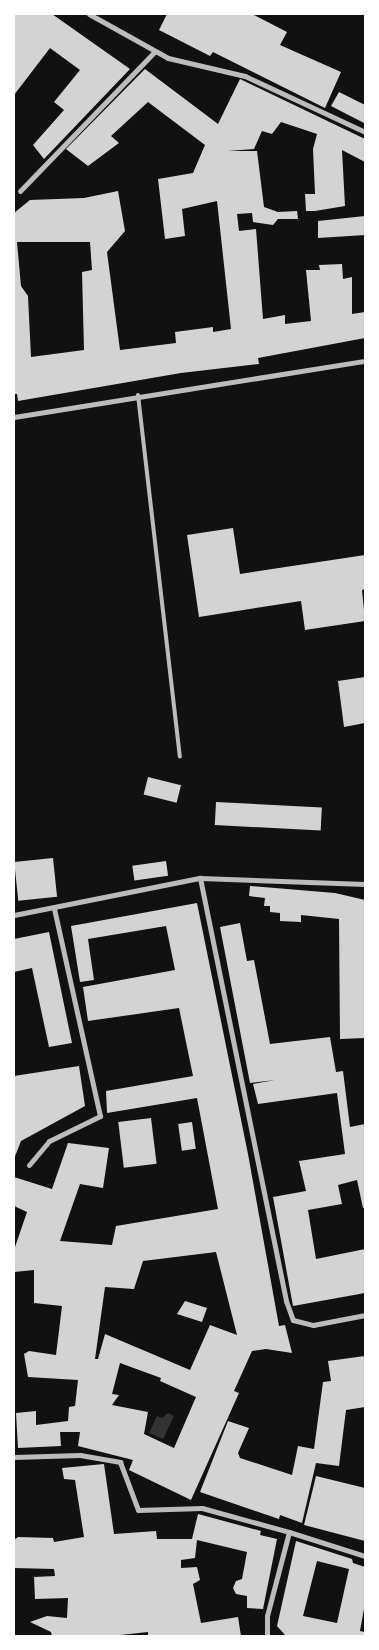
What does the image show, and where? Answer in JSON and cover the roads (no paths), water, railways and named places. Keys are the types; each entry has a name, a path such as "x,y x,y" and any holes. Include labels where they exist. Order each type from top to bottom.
{"street":[{"path":"89,14 168,58 245,76 365,132"},
{"path":"20,191 154,51"},
{"path":"14,416 138,395 365,362"},
{"path":"200,878 288,1308 293,1320 312,1325 365,1315"},
{"path":"14,915 200,878 365,884"},
{"path":"29,1165 50,1141 100,1116 54,908"},
{"path":"14,1457 80,1455 120,1462 138,1510 202,1508 289,1532 365,1556"},
{"path":"267,1636 267,1616 289,1532"}],"lane":[{"path":"138,395 180,757"}]}
